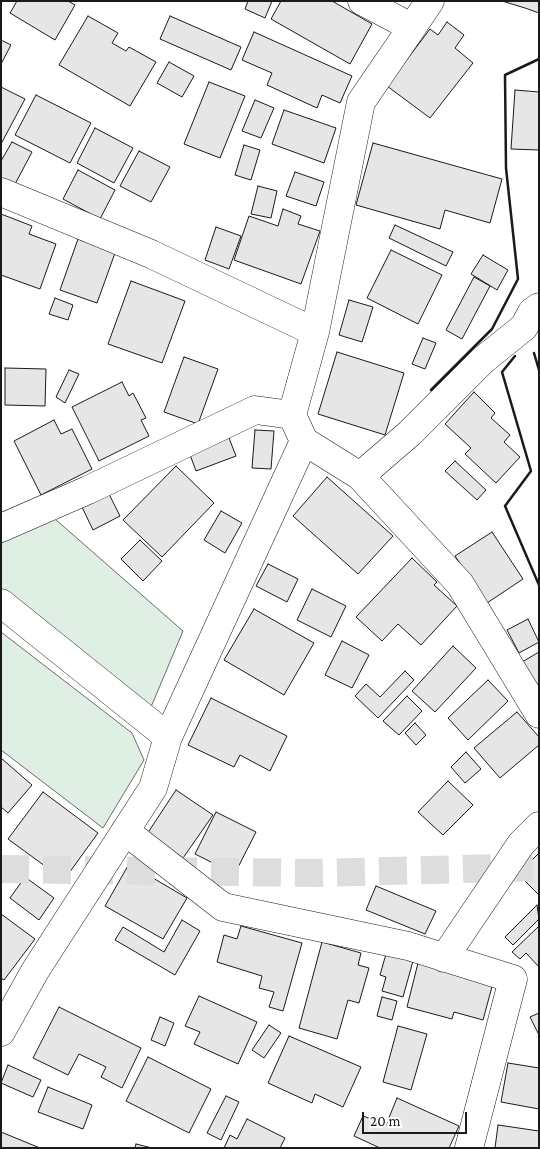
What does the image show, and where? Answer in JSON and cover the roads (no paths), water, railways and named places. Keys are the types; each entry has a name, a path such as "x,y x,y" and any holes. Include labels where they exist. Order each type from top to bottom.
{"street":[{"path":"362,1 411,27"},
{"path":"430,1 361,102 315,332 292,416 304,441 360,476 460,584 539,714"},
{"path":"1,192 151,254 315,332"},
{"path":"360,476 410,433 483,360 524,327 532,312 539,307"},
{"path":"1,528 88,490 256,410 292,416"},
{"path":"1,1032 35,971 153,788 168,737 304,441"},
{"path":"1,603 168,737"},
{"path":"444,958 521,844 539,826"},
{"path":"125,830 223,906 408,946 513,980 469,1148"}],"tunnel":[{"path":"1,869 314,873 539,867"}]}
